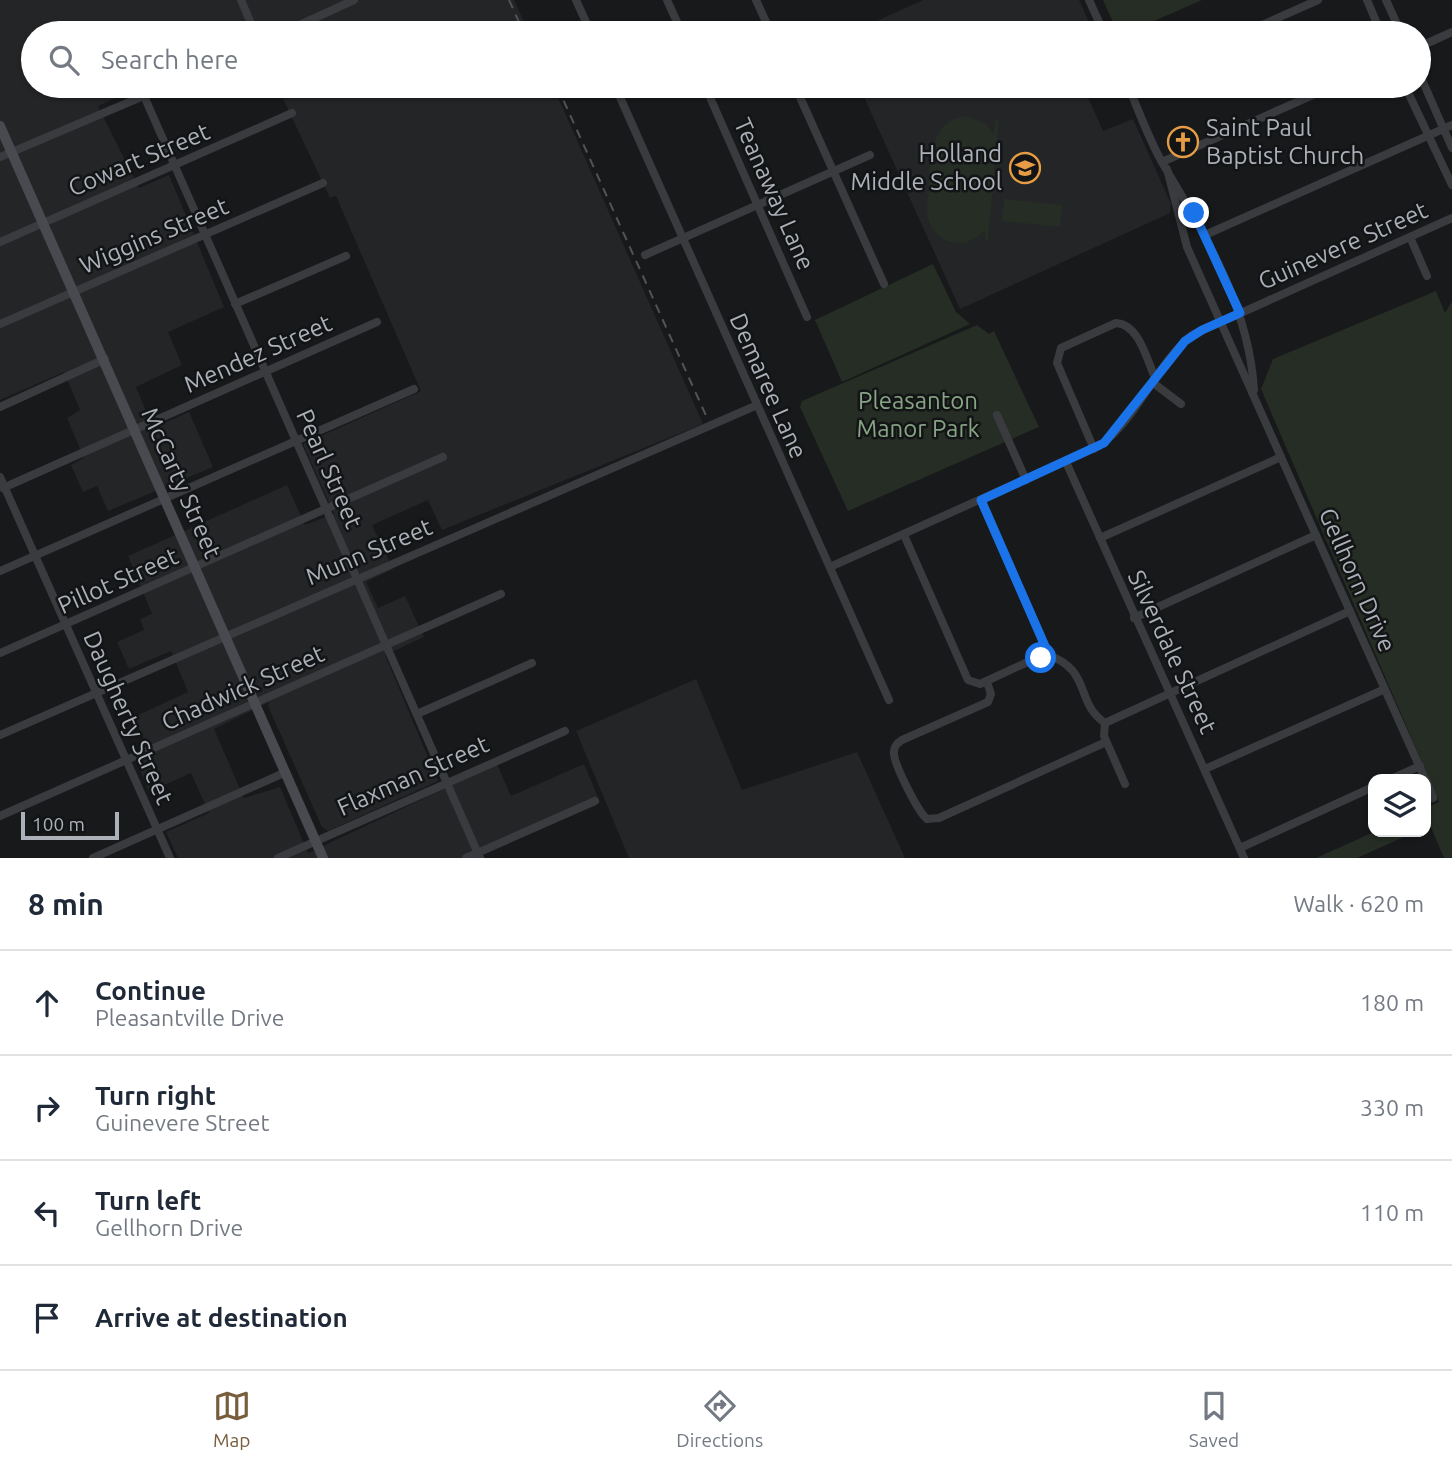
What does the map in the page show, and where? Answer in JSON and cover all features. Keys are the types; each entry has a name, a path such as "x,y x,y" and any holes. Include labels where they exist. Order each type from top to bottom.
{"main road":[{"name":"McCarty Street","path":"0,126 323,858"}],"street":[{"path":"241,0 250,21"},
{"path":"308,21 354,0"},
{"path":"576,0 586,21"},
{"path":"667,0 677,21"},
{"path":"757,0 766,21"},
{"path":"1090,0 1099,21"},
{"path":"1271,21 1318,0"},
{"path":"1367,0 1376,21"},
{"path":"1386,0 1396,21"},
{"path":"1431,42 1452,32"},
{"path":"1431,96 1448,127 1452,148"},
{"path":"0,157 139,98"},
{"name":"Pearl Street","path":"145,98 479,855"},
{"name":"Demaree Lane","path":"620,98 755,406 889,700"},
{"name":"Teanaway Lane","path":"710,98 807,317"},
{"path":"800,98 884,284"},
{"name":"Gellhorn Drive","path":"1133,98 1164,165 1205,235 1240,313 1249,350 1254,397"},
{"path":"1164,165 1307,98"},
{"path":"1411,98 1450,181 1452,191"},
{"name":"Cowart Street","path":"0,242 292,113"},
{"path":"1205,235 1448,127"},
{"path":"645,255 870,155"},
{"name":"Gellhorn Drive","path":"1164,165 1187,247 1423,774"},
{"name":"Wiggins Street","path":"0,324 323,183"},
{"name":"Guinevere Street","path":"830,567 1094,449 1112,435 1185,341 1220,321 1452,218"},
{"path":"1410,237 1427,276"},
{"path":"236,304 346,256"},
{"name":"Mendez Street","path":"2,488 377,322"},
{"path":"1094,449 1057,363 1059,351 1116,323 1126,325 1132,329 1154,380 1181,404"},
{"path":"0,407 105,359"},
{"path":"0,571 414,389"},
{"name":"Munn Street","path":"0,735 755,406"},
{"path":"997,415 1026,480"},
{"name":"Pillot Street","path":"0,653 443,457"},
{"path":"1100,538 1281,457"},
{"name":"Silverdale Street","path":"1066,461 1134,618 1244,858"},
{"name":"Daugherty Street","path":"0,477 2,488 170,858"},
{"path":"981,500 1045,646 1045,654"},
{"path":"904,535 968,680 976,685 987,682 1045,654"},
{"path":"1134,618 1316,536"},
{"name":"Chadwick Street","path":"0,816 501,594"},
{"path":"1105,723 1350,611"},
{"path":"1045,654 1071,666 1094,713 1105,723 1106,742 1125,784"},
{"path":"417,714 532,663"},
{"path":"987,682 991,694 988,702 895,745 894,756 919,812 927,819 939,818 1106,742"},
{"path":"1205,769 1385,689"},
{"name":"Flaxman Street","path":"278,858 565,731"},
{"path":"1402,774 1420,766"},
{"path":"93,858 286,772"},
{"path":"1240,848 1368,789"},
{"name":"Gellhorn Drive","path":"1431,794 1433,798"},
{"path":"466,858 479,855 595,801"}],"shaded area":[{"path":"0,0 514,0 524,21 21,21 21,98 116,98 98,106 139,188 169,175 224,307 168,332 182,365 136,387 153,428 189,412 213,467 108,511 97,486 83,492 71,465 84,458 67,418 80,410 64,372 0,400"},
{"path":"923,0 1079,0 1089,21 877,21"},
{"path":"283,98 558,98 703,424 442,530 428,500 372,525 393,569 366,582 378,608 405,596 424,637 385,655 438,781 328,831 322,827 268,706 269,702 214,729 244,798 280,787 308,853 497,764 511,796 584,764 600,802 477,855 477,858 178,858 166,832 209,813 191,773 149,792 137,762 151,755 134,717 188,692 171,651 129,669 117,642 144,630 140,619 152,614 128,556 287,485 305,525 334,514 303,444 421,391 336,196 330,198"},
{"name":"Holland Middle School","path":"864,98 1088,98 1103,131 1133,119 1171,204 1170,213 960,309"},
{"path":"696,679 742,790 857,752 905,858 629,858 576,731"}],"green space":[{"path":"1103,0 1202,0 1154,21 1113,21"},
{"path":"967,116 986,124 993,134 996,119 999,120 988,241 985,240 985,230 967,242 958,243 941,237 929,221 927,210 930,167 936,139 942,128 953,120"},
{"path":"1004,199 1062,205 1060,227 1002,221"},
{"path":"933,264 956,312 970,324 842,382 815,320"},
{"path":"1436,291 1445,313 1452,301 1452,858 1444,858 1431,827 1431,806 1439,802 1431,783 1431,774 1427,774 1261,389 1273,359"},
{"name":"Pleasanton Manor Park","path":"977,325 989,334 994,331 1039,427 848,511 800,407 802,401"},
{"path":"1368,835 1368,837 1404,837 1357,858 1316,858"}],"railway":[{"path":"509,0 519,21"},
{"path":"562,98 708,420"}],"place":[{"name":"Saint Paul Baptist Church","path":"1183,142"},
{"name":"Holland Middle School","path":"1025,168"}],"route":[{"path":"1041,658 1045,654 1045,646 981,500 1104,443 1185,341 1192,335 1240,313 1194,213"}]}
